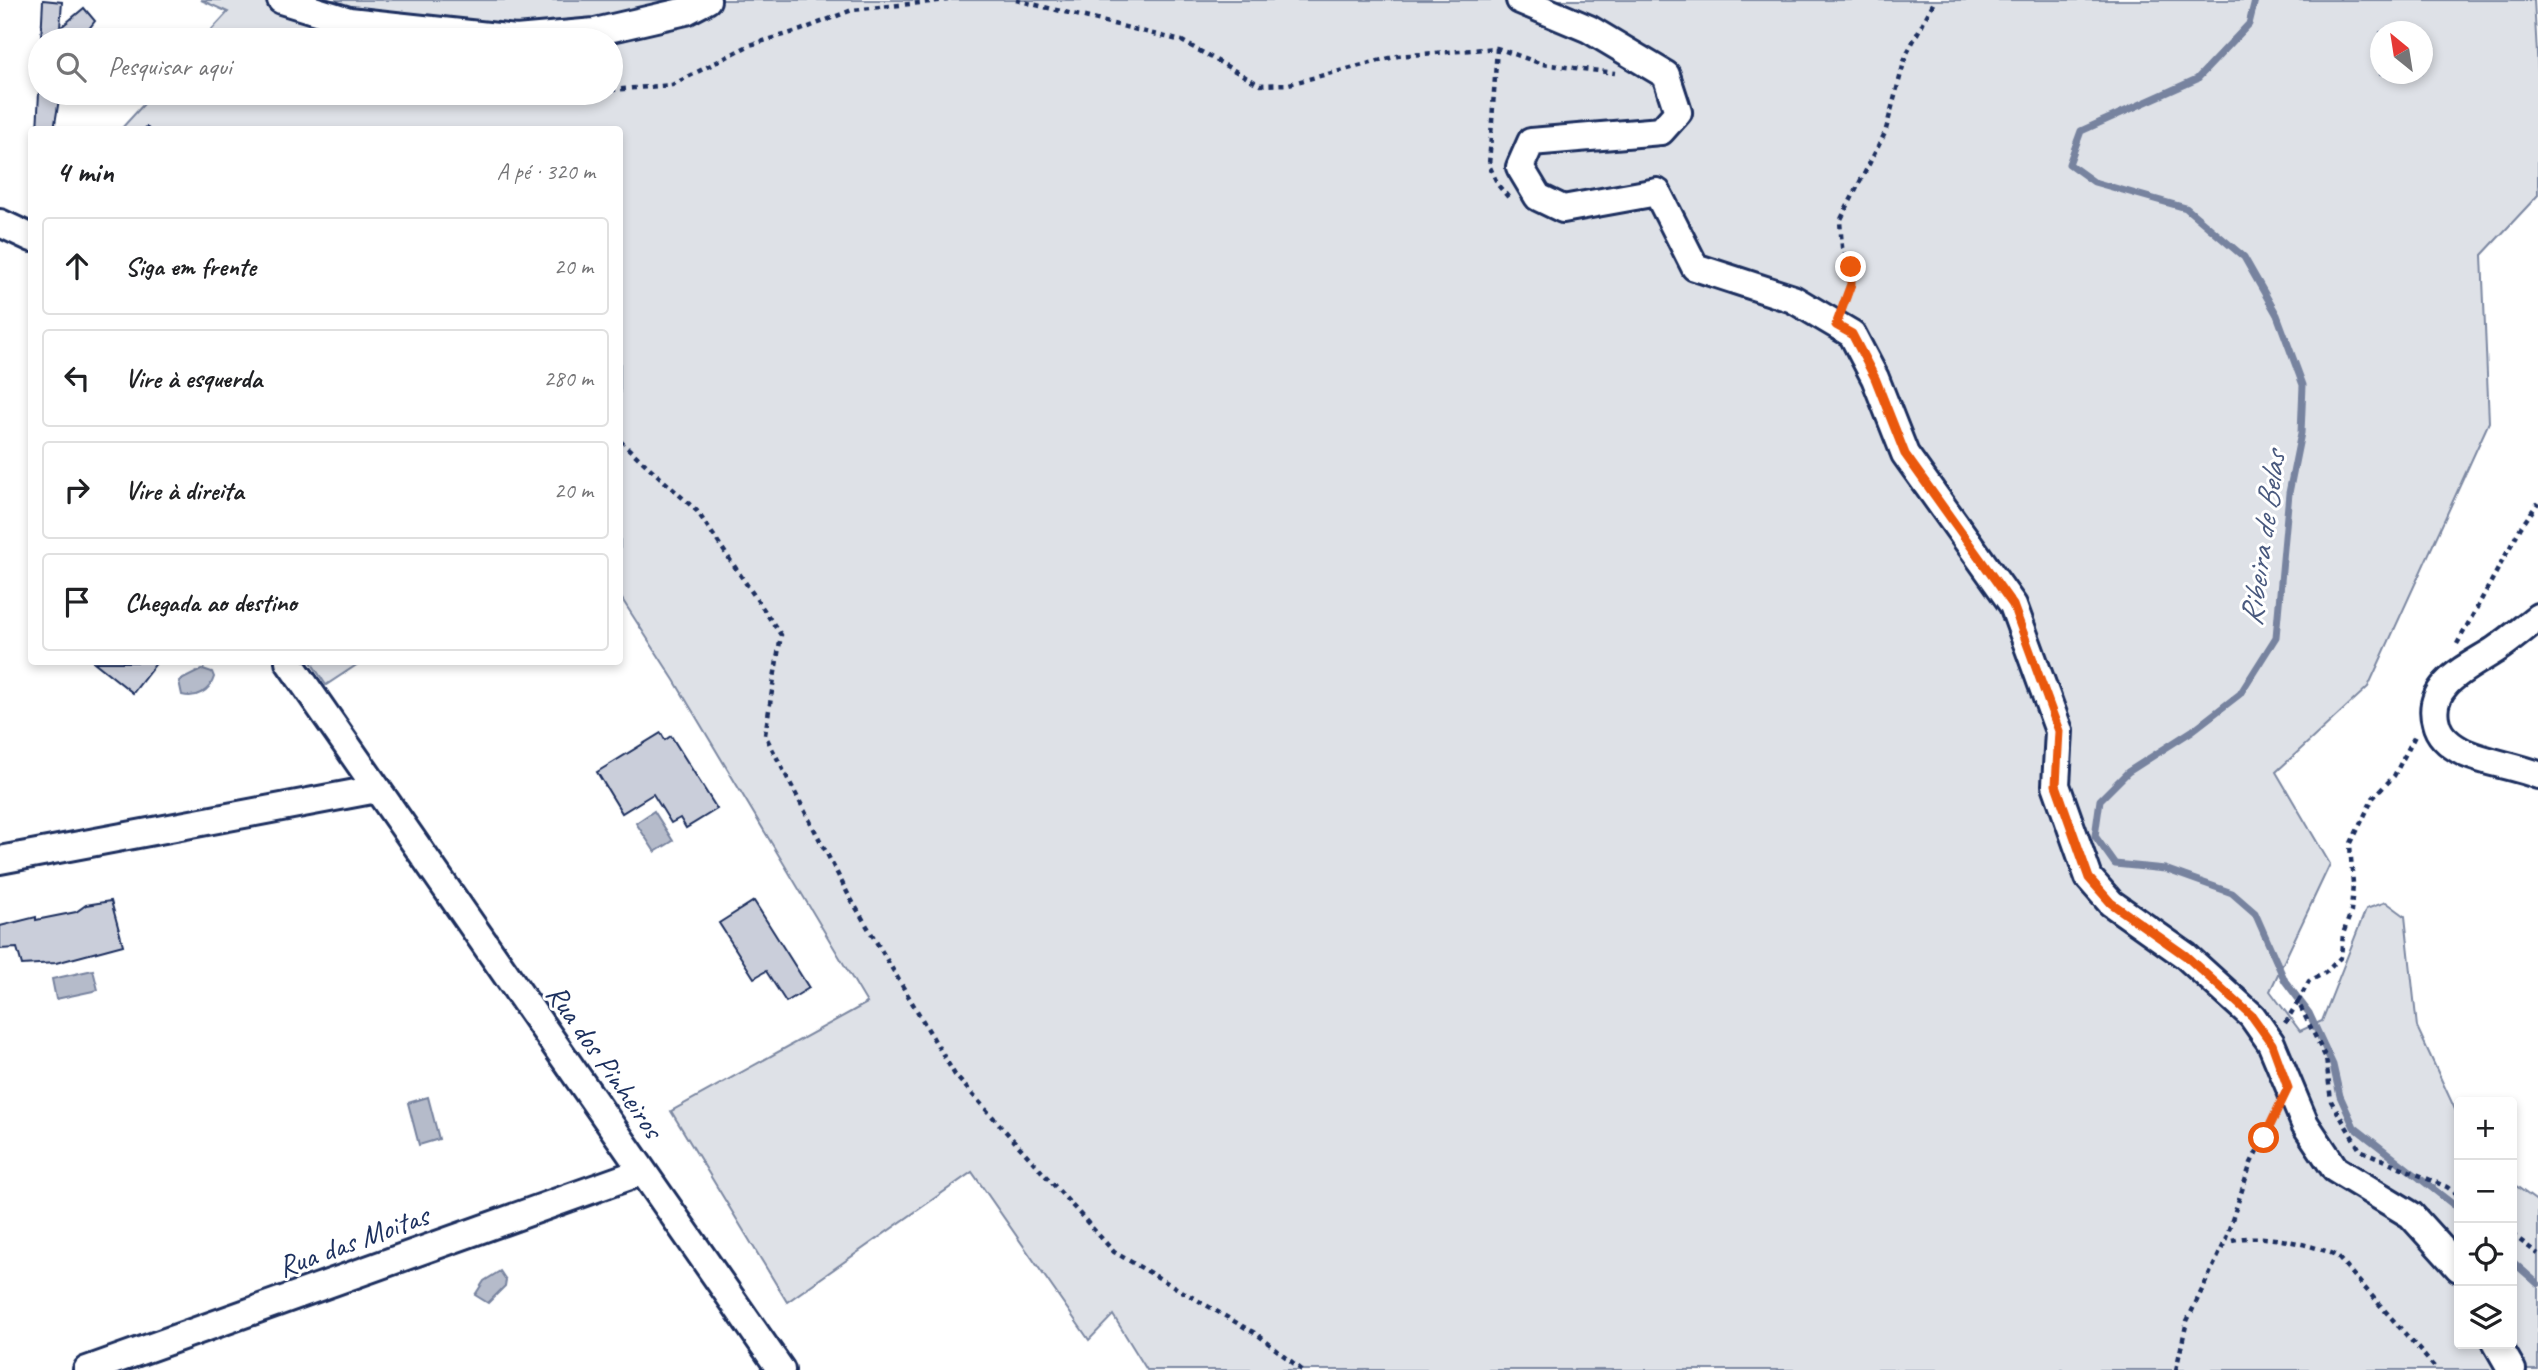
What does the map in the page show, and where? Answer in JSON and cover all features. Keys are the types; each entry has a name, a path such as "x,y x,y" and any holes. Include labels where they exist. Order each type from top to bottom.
{"street":[{"path":"281,0 349,20 416,28"},
{"path":"612,28 686,11 707,0"},
{"path":"1520,0 1589,29 1666,75 1678,112 1661,131 1531,142 1520,167 1538,197 1563,209 1657,192 1695,267 1793,299 1852,334 1905,454 2013,605 2059,731 2056,785 2089,878 2111,903 2221,985 2252,1016 2272,1044 2305,1124 2335,1169 2411,1215 2454,1262"},
{"path":"0,223 28,236"},
{"path":"2538,617 2496,650 2459,672 2434,701 2437,728 2448,742 2467,753 2538,775"},
{"name":"Rua dos Pinheiros","path":"291,665 781,1370"},
{"path":"0,860 377,789"},
{"name":"Rua das Moitas","path":"87,1370 641,1172"},
{"path":"2500,1349 2512,1370"}],"path":[{"path":"623,89 672,85 750,45 801,30 852,10 948,0"},
{"path":"1016,0 1182,41 1260,85 1289,83 1398,56 1497,48 1542,64 1614,73 1652,66"},
{"path":"1836,325 1851,284 1851,267 1842,247 1840,221 1885,133 1906,55 1935,0"},
{"path":"623,445 697,511 781,635 765,735 848,894 955,1075 1114,1252 1258,1335 1302,1370"},
{"path":"2272,1044 2309,981 2325,973 2341,957 2343,934 2351,912"},
{"path":"2298,1002 2326,1058 2331,1101 2360,1150 2454,1192"},
{"path":"2176,1370 2187,1321 2224,1244 2251,1163 2288,1088"},
{"path":"2232,1240 2265,1237 2318,1247 2336,1255 2437,1370"},
{"path":"2517,1238 2538,1254"}],"shaded area":[{"path":"201,0 2534,0 2538,72 2538,195 2482,255 2489,422 2368,687 2276,772 2330,864 2270,991 2300,1031 2322,1021 2366,909 2386,902 2405,916 2417,1027 2454,1107 2454,1349 2517,1349 2517,1187 2538,1202 2538,1370 1147,1370 1113,1315 1089,1340 972,1172 787,1302 671,1111 867,1003 674,680 623,601 623,126 124,126 143,105 623,105 623,28 213,28 228,12"},
{"path":"313,665 356,665 326,685"}],"water":[{"path":"203,669 212,672 214,677 206,690 197,695 182,695 179,681"},
{"path":"654,811 673,841 655,852 636,823"},
{"path":"93,970 98,990 56,999 52,979"},
{"path":"428,1097 439,1139 419,1145 408,1103"},
{"path":"500,1271 506,1280 505,1286 488,1303 475,1295 484,1281"}],"building":[{"path":"43,0 62,2 60,28 42,28"},
{"path":"84,8 95,21 89,28 60,28"},
{"path":"38,105 58,105 55,126 37,126"},
{"path":"98,665 155,665 133,693"},
{"path":"661,733 665,740 671,736 717,809 686,828 680,818 671,823 653,794 622,813 597,772"},
{"path":"111,901 123,945 56,963 22,965 17,948 0,949 0,926 36,917 36,920 76,912 86,905"},
{"path":"754,901 809,988 786,1002 766,971 754,978 719,923"}],"waterway":[{"name":"Ribeira de Belas","path":"2255,0 2249,24 2197,79 2081,131 2069,164 2094,182 2186,208 2244,257 2277,315 2303,385 2301,433 2289,493 2276,637 2240,694 2192,731 2128,772 2100,800 2095,836 2115,864 2165,869 2232,893 2255,913 2285,981 2309,1013 2333,1065 2340,1096 2354,1127 2454,1205"},
{"name":"Ribeira de Belas","path":"2517,1265 2538,1284"}],"route":[{"path":"1851,267 1851,284 1836,325 1852,334 1875,378 1905,454 2013,605 2059,731 2056,785 2089,878 2111,903 2186,956 2221,985 2252,1016 2272,1044 2288,1088 2264,1138"}]}
